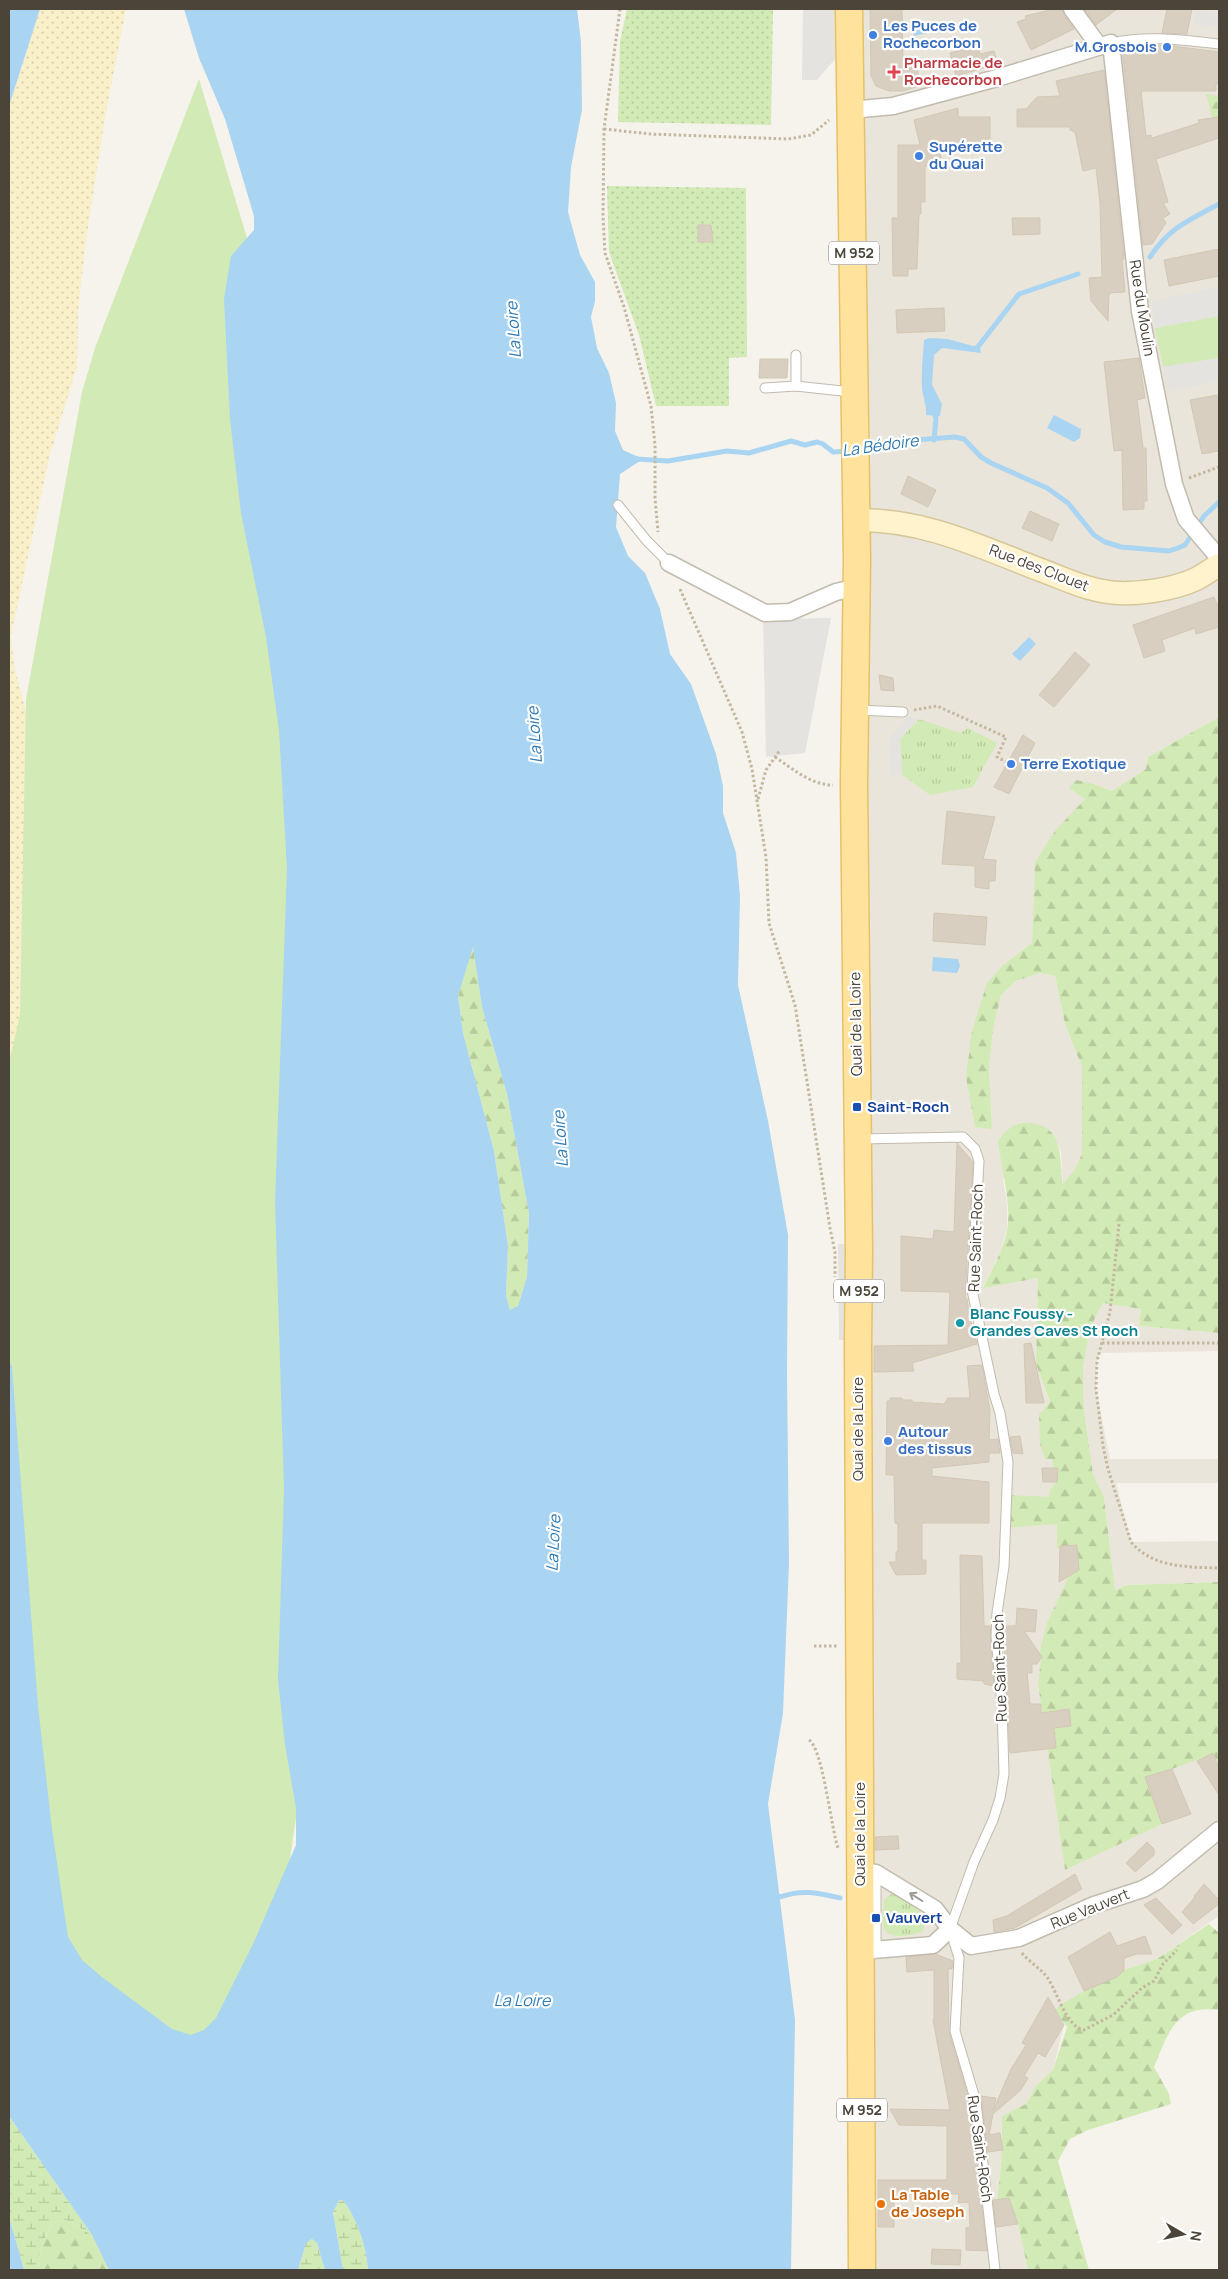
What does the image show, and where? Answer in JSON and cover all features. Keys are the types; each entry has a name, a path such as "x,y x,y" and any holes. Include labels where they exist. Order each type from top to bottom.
{"main road":[{"name":"M 952","path":"849,9 857,587"},
{"name":"Quai de la Loire","path":"857,587 854,710 857,1139 860,1251 858,1356 865,1869 868,1950 862,2270"}],"street":[{"path":"850,99 893,106 997,78 1105,44 1072,9"},
{"name":"Rue du Moulin","path":"1105,44 1140,311 1174,484 1186,519 1219,558"},
{"name":"Rue des Clouet","path":"856,520 895,521 935,530 972,542 1090,588 1118,593 1159,590 1196,579 1219,565"},
{"path":"669,563 765,614 790,612 836,592 857,587"},
{"name":"Rue Vauvert","path":"865,1869 935,1909 950,1929 971,1946 1011,1941 1094,1906 1143,1889 1157,1881 1219,1830"},
{"path":"868,1950 933,1945 950,1929"}],"lane":[{"path":"1105,44 1128,40 1167,38 1219,44"},
{"path":"796,354 796,386"},
{"path":"765,388 796,386 855,393"},
{"path":"618,504 647,541 669,563"},
{"path":"854,710 903,712"},
{"name":"Rue Saint-Roch","path":"857,1139 963,1137 975,1149 979,1161 972,1290 994,1394 1000,1413 1008,1462 1004,1566 997,1613 996,1636 1002,1705 1004,1774 1000,1798 993,1820 974,1862 950,1929 959,1958 955,2030 976,2102 995,2270"}],"path":[{"path":"620,9 604,129 603,216 605,253 624,307 651,406 655,446 655,517 658,536 742,732 752,769 766,857 769,923 795,1005 835,1252"},
{"path":"604,129 650,134 788,140 811,135 850,99"},
{"path":"1174,484 1219,467"},
{"path":"903,712 937,706 1006,738 997,757 1008,763"},
{"path":"758,801 766,770 780,750"},
{"path":"774,757 808,778 826,785"},
{"path":"1119,1224 1110,1312 1097,1361 1096,1389 1103,1446 1131,1542 1146,1556 1161,1563 1219,1568"},
{"path":"1102,1343 1219,1344"},
{"path":"814,1646 844,1645"},
{"path":"809,1740 814,1747 824,1779 840,1853 846,1860 865,1869"},
{"path":"1011,1941 1044,1974 1072,2023 1084,2030 1113,2015 1142,1988 1154,1980 1163,1964 1176,1950"}],"shaded area":[{"path":"803,9 835,9 835,59 817,80 802,80"},
{"path":"849,9 1219,9 1219,717 1148,757 1146,769 1112,791 1094,784 1070,788 1086,799 1035,862 1032,943 1002,966 972,1031 992,1129 989,1068 993,1030 1001,995 1016,981 1040,973 1055,976 1065,1024 1082,1067 1082,1154 1075,1169 1063,1184 1061,1152 1053,1133 1003,1179 1007,1204 1007,1228 1001,1250 983,1287 1038,1278 1036,1364 1050,1403 1052,1458 1058,1468 1057,1482 1050,1489 1049,1497 1005,1528 1057,1523 1071,1545 1077,1545 1079,1565 1040,1651 1038,1684 1065,1870 1162,1824 1172,1769 1213,1753 1219,1764 1219,1916 1157,1959 1124,1970 1117,1977 1095,1985 1056,2010 1064,2025 1053,2070 1036,2086 1026,2104 1002,2116 1001,2166 997,2199 1009,2198 1018,2224 1028,2270 862,2270"},
{"path":"1197,10 1219,13 1219,28 1193,23"},
{"path":"1219,287 1219,316 1155,328 1151,301"},
{"path":"1219,358 1219,381 1167,392 1163,367"},
{"path":"831,618 805,753 766,757 763,619"},
{"path":"908,716 919,719 900,739 902,775 890,776 889,739"},
{"path":"838,1244 845,1244 846,1340 839,1340"},
{"path":"1103,1303 1141,1309 1139,1326 1219,1333 1219,1351 1100,1353 1097,1361 1096,1389 1110,1459 1219,1459 1219,1483 1116,1483 1131,1542 1219,1541 1219,1582 1127,1585 1115,1590 1104,1497 1093,1474 1084,1410 1083,1368 1090,1328"}],"green space":[{"path":"627,9 773,9 771,125 618,122 620,41"},
{"path":"199,79 418,805 302,1778 246,2152 66,2095 9,1427 9,1063 20,1015 26,699 82,392 95,348"},
{"path":"1206,94 1219,96 1219,144"},
{"path":"607,186 746,188 747,357 729,358 729,406 656,406 639,335 609,252"},
{"path":"1219,316 1219,358 1163,367 1155,328"},
{"path":"1219,717 1219,1333 1139,1326 1141,1309 1103,1303 1090,1328 1083,1368 1084,1410 1093,1474 1104,1497 1115,1590 1127,1585 1219,1582 1219,1764 1213,1754 1172,1769 1162,1824 1065,1870 1038,1684 1040,1651 1047,1623 1068,1578 1079,1565 1077,1545 1072,1545 1068,1549 1057,1549 1057,1524 1005,1528 1006,1495 1049,1497 1050,1489 1057,1482 1058,1468 1053,1468 1052,1459 1045,1459 1040,1444 1039,1415 1050,1402 1036,1364 1038,1278 983,1288 997,1260 1007,1230 1007,1198 998,1141 1015,1125 1024,1123 1041,1125 1049,1130 1055,1137 1058,1145 1063,1184 1075,1169 1082,1154 1082,1067 1065,1024 1055,976 1040,973 1016,981 1001,995 993,1030 989,1068 992,1129 975,1127 966,1077 972,1031 987,983 1002,966 1032,943 1035,862 1055,831 1085,799 1069,788 1076,780 1112,791 1146,769 1148,757"},
{"path":"919,719 960,733 968,728 997,743 973,787 930,795 902,775 900,739"},
{"path":"473,946 482,1007 507,1094 529,1213 527,1277 518,1306 510,1311 506,1296 508,1246 494,1151 463,1033 458,996"},
{"path":"891,1894 906,1900 923,1915 926,1919 923,1931 916,1934 895,1936 885,1930 883,1926 884,1900"},
{"path":"1209,1924 1219,1933 1219,2010 1204,2009 1192,2012 1175,2024 1169,2033 1154,2067 1169,2094 1171,2104 1088,2130 1070,2139 1058,2161 1089,2270 1028,2270 1018,2224 1009,2198 997,2199 1001,2166 1002,2116 1026,2104 1036,2086 1053,2070 1067,2027 1055,2010 1063,2003 1095,1985 1117,1977 1124,1970 1157,1959"},
{"path":"9,2116 92,2235 66,2220 52,2223 40,2252 39,2270 24,2270 9,2216"},
{"path":"338,2200 344,2201 357,2225 363,2243 368,2270 343,2270 333,2212"},
{"path":"66,2220 92,2235 109,2270 39,2270 40,2252 52,2223"},
{"path":"312,2239 317,2243 325,2270 298,2270 306,2243"}],"sand":[{"path":"40,9 126,9 105,117 86,240 78,312 77,367 50,454 11,636 14,665 39,763 43,926 9,1068 9,106"}],"water":[{"path":"9,9 40,9 9,106"},
{"name":"La Loire","path":"184,9 577,9 581,42 582,110 571,167 568,212 580,255 595,282 595,301 591,317 597,348 609,373 616,403 615,431 623,450 643,459 620,474 616,527 628,556 645,573 660,609 670,654 691,684 716,754 723,786 723,813 736,853 740,896 738,985 768,1121 788,1235 789,1563 783,1713 768,1804 795,2020 791,2270 368,2270 357,2225 344,2201 339,2200 333,2212 343,2270 325,2270 317,2243 312,2239 306,2243 298,2270 109,2270 92,2235 9,2116 9,1361 12,1367 38,1706 52,1829 68,1937 82,1960 103,1978 172,2029 191,2035 204,2030 216,2018 253,1944 296,1845 296,1808 285,1745 278,1679 284,1489 275,1201 287,869 279,730 266,637 241,513 230,419 224,299 231,256 254,230 254,216 225,119 199,58","holes":["473,947 482,1007 507,1094 529,1213 527,1277 518,1306 510,1310 506,1296 508,1246 494,1151 463,1033 458,996"]},
{"path":"930,21 932,32 914,36 912,27"},
{"path":"929,338 948,339 980,348 981,353 942,348 934,355 932,385 942,404 940,416 926,415 922,392 924,340"},
{"path":"1054,415 1081,429 1080,438 1074,442 1047,428"},
{"path":"1029,637 1036,644 1020,661 1012,654"},
{"path":"933,957 958,959 960,966 957,973 932,971"},
{"path":"9,2216 10,2220 24,2270 9,2270"}],"building":[{"path":"870,9 902,9 903,60 913,57 922,85 903,91 889,91 876,86 871,76"},
{"path":"1062,9 1074,29 1031,50 1017,22 1026,19 1025,16"},
{"path":"1084,9 1117,9 1096,25"},
{"path":"1167,9 1192,9 1187,34 1162,33"},
{"path":"1165,45 1219,52 1219,84 1216,84 1216,91 1141,91 1146,136 1151,135 1152,138 1199,123 1198,120 1219,117 1219,138 1156,159 1168,202 1163,203 1170,214 1163,218 1166,223 1152,244 1143,245 1122,47"},
{"path":"978,46 980,54 994,51 998,64 956,76 950,53"},
{"path":"1104,70 1124,259 1122,259 1125,292 1109,293 1108,321 1091,301 1089,278 1102,277 1100,203 1096,168 1083,171 1075,132 1070,130 1070,127 1017,127 1017,109 1026,109 1037,97 1060,96 1056,81"},
{"path":"958,108 958,117 990,117 990,146 940,145 941,166 925,166 925,202 921,202 921,214 919,214 917,269 908,269 908,276 893,276 892,218 898,218 898,145 920,145 914,120"},
{"path":"1012,218 1040,218 1040,234 1013,235"},
{"path":"698,225 711,225 713,242 698,242"},
{"path":"1219,249 1219,276 1169,286 1164,260"},
{"path":"944,308 945,331 897,333 896,310"},
{"path":"1139,358 1145,398 1137,400 1143,448 1146,448 1147,501 1144,501 1144,509 1123,510 1122,450 1114,451 1104,362"},
{"path":"760,359 788,359 787,378 759,378"},
{"path":"1217,395 1219,405 1219,451 1202,454 1190,400"},
{"path":"908,476 936,490 928,507 901,494"},
{"path":"1030,511 1059,524 1052,541 1022,528"},
{"path":"1214,597 1219,608 1219,627 1196,634 1195,628 1162,640 1165,651 1144,658 1133,625"},
{"path":"1075,652 1090,665 1054,707 1039,695"},
{"path":"879,675 893,678 894,691 881,690"},
{"path":"1023,735 1035,743 1009,794 994,787"},
{"path":"947,811 995,817 983,859 996,860 995,881 989,881 989,889 975,887 975,866 942,864"},
{"path":"934,913 987,917 985,945 933,941"},
{"path":"957,1143 973,1162 965,1298 967,1299 977,1344 912,1363 914,1371 874,1372 874,1346 948,1345 950,1292 901,1291 901,1236 933,1239 934,1230 954,1232"},
{"path":"1031,1343 1044,1403 1026,1403 1024,1344"},
{"path":"982,1365 990,1411 989,1440 998,1439 1000,1453 989,1453 989,1462 932,1468 932,1476 989,1482 989,1523 922,1523 922,1560 926,1560 926,1574 896,1575 889,1562 896,1562 898,1524 895,1523 894,1475 886,1475 887,1401 890,1401 890,1398 902,1398 903,1400 912,1400 912,1402 944,1404 948,1398 970,1398 967,1366"},
{"path":"1020,1436 1023,1454 1013,1453 1010,1437"},
{"path":"1042,1468 1058,1468 1057,1482 1043,1482"},
{"path":"1077,1545 1079,1570 1059,1582 1060,1546"},
{"path":"960,1555 982,1556 984,1626 990,1626 994,1686 984,1684 984,1681 957,1679 957,1663 961,1663"},
{"path":"1017,1608 1037,1610 1035,1632 1024,1631 1042,1657 1037,1664 1032,1664 1032,1673 1027,1673 1030,1704 1041,1704 1041,1713 1069,1709 1071,1726 1054,1728 1056,1748 1010,1753 1003,1626 1016,1626"},
{"path":"1213,1753 1219,1768 1219,1795 1197,1761"},
{"path":"1172,1769 1191,1814 1162,1824 1145,1777"},
{"path":"898,1836 899,1849 875,1850 875,1837"},
{"path":"1147,1842 1154,1849 1154,1855 1135,1872 1126,1863"},
{"path":"1075,1874 1082,1889 1015,1928 994,1932 993,1920 1007,1916"},
{"path":"1204,1884 1219,1900 1219,1904 1193,1924 1182,1912"},
{"path":"1156,1898 1182,1925 1172,1934 1144,1905"},
{"path":"1110,1932 1117,1946 1145,1936 1152,1954 1137,1954 1124,1958 1124,1970 1117,1977 1084,1991 1068,1957"},
{"path":"935,1954 953,1961 952,1969 948,1969 949,2032 970,2103 987,2251 966,2250 966,2228 970,2227 969,2202 958,2203 959,2194 894,2194 894,2227 878,2227 878,2180 947,2180 947,2126 899,2125 890,2109 950,2110 933,2020 934,1970 907,1972 906,1957"},
{"path":"1048,1997 1064,2025 1045,2057 1038,2053 1024,2076 1028,2078 1021,2090 993,2114 989,2135 1000,2133 1003,2150 988,2152 981,2096 996,2098 993,2111 1011,2069 1026,2045 1022,2043"},
{"path":"1009,2198 1018,2224 996,2227 993,2200"},
{"path":"932,2249 961,2250 960,2265 931,2264"}],"waterway":[{"path":"1150,257 1172,232 1189,220 1219,204"},
{"path":"971,349 977,348 1019,294 1078,274"},
{"path":"933,411 936,418 934,440"},
{"name":"La Bédoire","path":"862,450 875,449 888,442 955,437 964,439 981,457 991,463 1047,488 1068,503 1094,535 1105,542 1121,547 1169,551 1185,545 1204,516 1219,502"},
{"name":"La Bédoire","path":"637,459 668,461 727,451 749,453 791,441 805,445 817,442 833,452 849,451"},
{"path":"775,1895 780,1897 796,1893 810,1893 840,1898"}],"place":[{"name":"Les Puces de Rochecorbon","path":"873,35"},
{"name":"M.Grosbois","path":"1167,47"},
{"name":"Pharmacie de Rochecorbon","path":"894,72"},
{"name":"Supérette du Quai","path":"919,156"},
{"name":"Terre Exotique","path":"1011,764"},
{"name":"Saint-Roch","path":"857,1107"},
{"name":"Blanc Foussy - Grandes Caves St Roch","path":"960,1323"},
{"name":"Autour des tissus","path":"888,1441"},
{"name":"Vauvert","path":"876,1918"},
{"name":"La Table de Joseph","path":"881,2204"}]}
